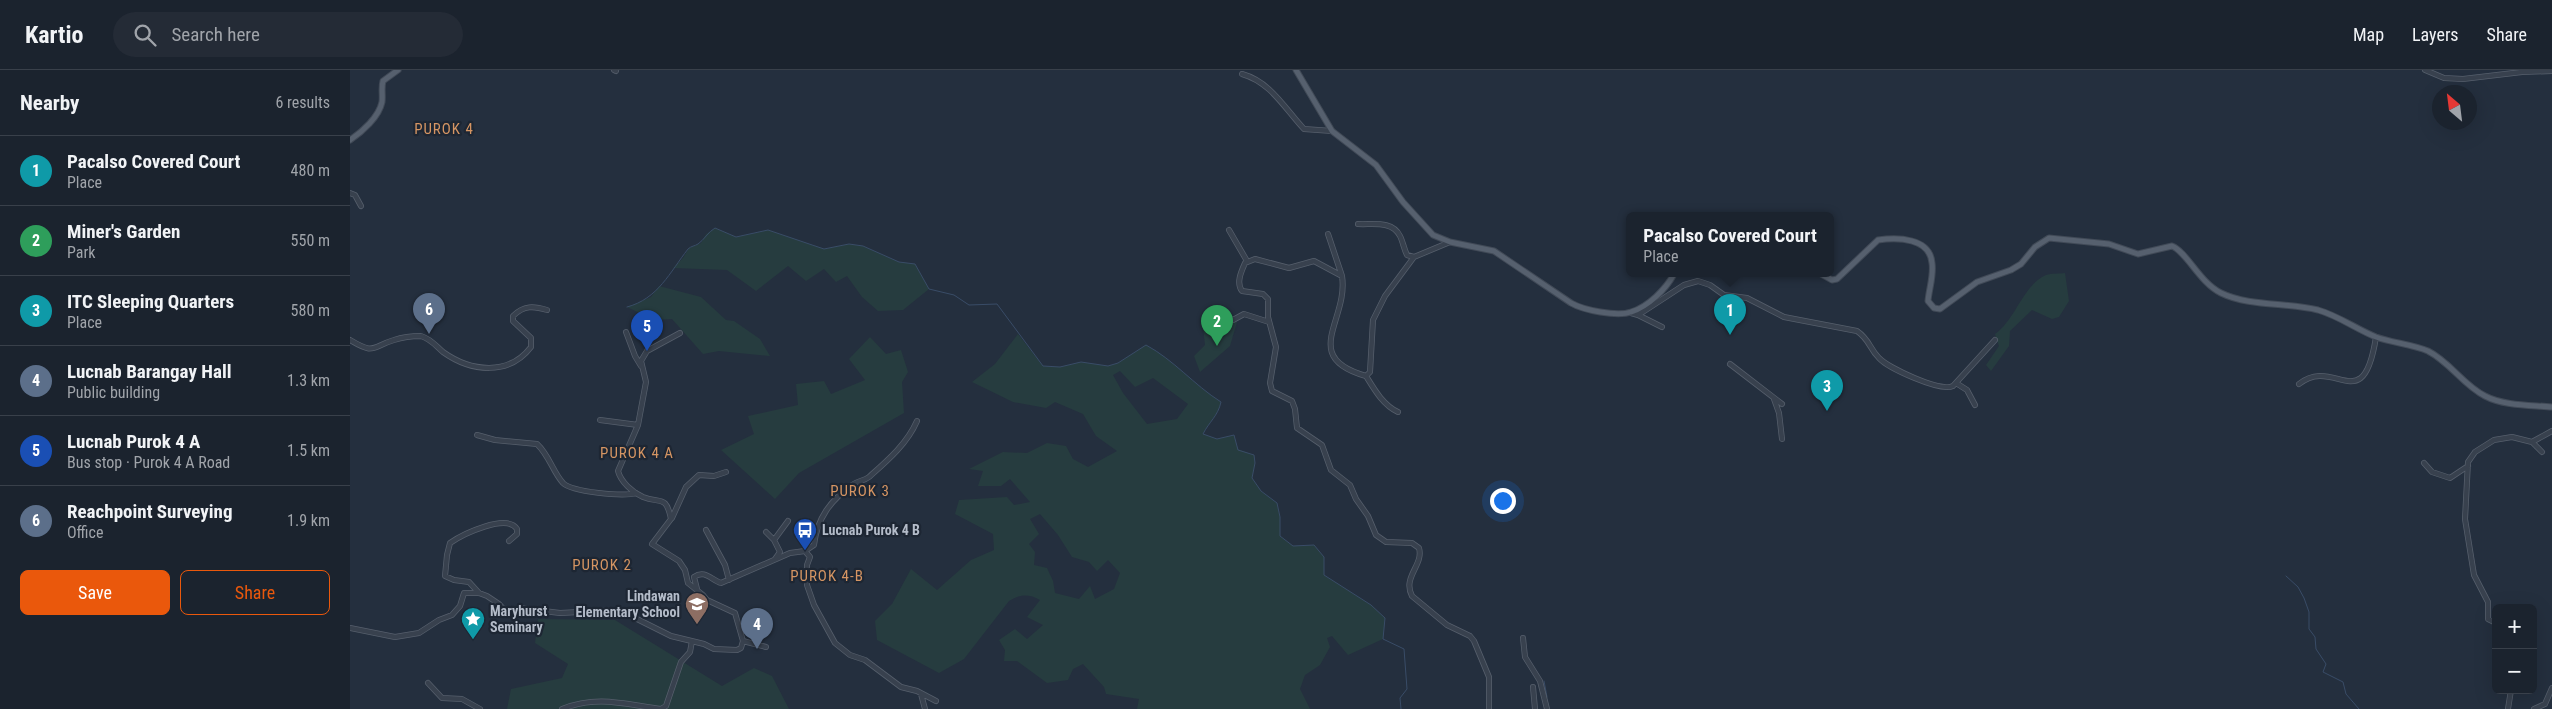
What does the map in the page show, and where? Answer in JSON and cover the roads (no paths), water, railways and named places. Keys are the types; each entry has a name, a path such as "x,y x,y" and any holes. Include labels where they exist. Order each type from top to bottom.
{"main road":[{"path":"350,140 363,130 377,112 382,103 383,82 398,70"},
{"path":"1296,70 1332,131 1376,165 1425,228 1441,240 1494,251 1579,307 1610,312 1631,312 1649,302 1664,288 1672,277"},
{"path":"1825,277 1837,279 1878,240 1914,241 1924,246 1931,257 1933,265 1928,301 1934,308 1940,309 1977,282 2011,270 2021,264 2035,247 2049,238 2108,244 2138,254 2169,245 2178,250 2201,278 2219,292 2252,302 2292,305 2340,317 2376,337 2428,351 2484,395 2506,402 2552,407"}],"street":[{"path":"2425,70 2444,78 2464,79 2522,72 2552,71"},
{"path":"1242,74 1258,79 1285,105 1304,129 1332,131"},
{"path":"350,193 355,195 361,206"},
{"path":"1358,224 1385,225 1394,229 1400,237 1407,255 1414,257"},
{"path":"1229,230 1248,261"},
{"path":"1328,234 1342,276 1344,294 1330,340 1330,349 1340,364 1366,376 1377,394 1398,412"},
{"path":"1366,376 1370,372 1373,320 1385,296 1414,257 1450,242"},
{"path":"1342,276 1314,261 1289,268 1255,259 1248,261 1240,273 1240,289 1245,292 1263,294 1268,299 1269,322 1276,347 1270,383 1272,391 1292,402 1295,408 1296,428 1322,445 1331,470 1350,486 1368,516 1376,535 1386,542 1412,543 1419,548 1421,553 1410,578 1409,590 1412,596 1447,626 1470,636 1474,641 1489,677 1488,709"},
{"path":"1638,315 1684,285 1698,281 1710,284 1724,295 1747,298 1784,317 1857,331 1866,337 1883,361 1926,383 1945,388 1956,383 1995,340"},
{"path":"350,340 361,347 374,349 393,340 421,336 456,359 476,367 491,369 518,361 531,347 531,338 514,321 513,316 526,307 535,306 547,310"},
{"path":"1631,312 1662,326"},
{"path":"1217,313 1232,320 1244,314 1269,322"},
{"path":"626,332 635,356 642,367"},
{"path":"671,519 669,508 663,501 636,493 623,482 618,471 638,425 646,382 641,360 647,351 680,332"},
{"path":"2299,384 2312,377 2358,380 2367,372 2373,360 2376,337"},
{"path":"1730,364 1782,404"},
{"path":"1956,383 1967,390 1975,405"},
{"path":"1774,399 1779,413 1782,439"},
{"path":"600,420 638,425"},
{"path":"697,590 694,577 698,574 704,573 721,583 790,553 805,551 814,545 816,528 830,502 851,485 869,477 889,459 907,439 917,421"},
{"path":"2532,442 2552,431"},
{"path":"477,435 495,440 537,444 550,460 564,484 574,489 621,495 636,493"},
{"path":"2492,621 2488,619 2488,602 2472,564 2465,520 2468,466 2471,456 2494,440 2512,437 2532,442 2542,452"},
{"path":"2424,463 2430,471 2450,478 2468,466"},
{"path":"510,541 517,534 517,529 512,524 501,522 450,543 445,576 454,580 469,582 479,593 494,600 508,614 519,608 560,613 619,610 658,631 714,649 737,650 741,648 743,641 735,613 717,606 688,583 685,570 679,561 653,546 654,540 671,519 686,487 699,475 714,476 726,472"},
{"path":"774,540 788,521"},
{"path":"706,530 725,565 729,580"},
{"path":"766,532 774,540 780,552 773,562"},
{"path":"805,551 810,557 807,565 807,585 814,605 835,643 850,655 865,660 901,687 936,701"},
{"path":"350,628 395,637 419,633 439,620 452,615 460,606 464,593 479,593"},
{"path":"1523,638 1525,657 1540,681 1547,709"},
{"path":"562,709 576,703 601,700 661,708 666,706 681,662 690,652 692,641"},
{"path":"743,641 766,646"},
{"path":"428,683 442,698 467,700 480,709"},
{"path":"1533,687 1535,709"},
{"path":"2534,709 2546,704 2552,688"},
{"path":"921,694 925,709"},
{"path":"2508,709 2510,694"}],"waterway":[{"path":"627,307 647,298 655,291 688,249 697,245 715,228 736,237 768,230 824,249 849,244 863,246 899,262 915,264 929,289 954,295 969,305 997,304 1043,366 1060,367 1081,362 1108,366 1118,363 1146,345 1166,358 1221,402 1218,411 1203,434 1217,439 1234,435 1238,450 1254,455 1255,463 1252,478 1261,491 1277,503 1280,517 1280,536 1293,546 1314,545 1324,557 1324,575 1371,605 1385,618 1383,639 1404,649 1407,689 1400,698 1401,709"},
{"path":"2286,576 2298,587 2304,598 2309,612 2309,629 2315,637 2316,649 2326,664 2323,672 2343,682 2346,694 2359,709"},
{"path":"1544,681 1547,697"}],"place":[{"name":"Reachpoint Surveying","path":"429,334"},
{"name":"Pacalso Covered Court","path":"1730,335"},
{"name":"Miner's Garden","path":"1217,346"},
{"name":"Lucnab Purok 4 A","path":"647,351"},
{"name":"ITC Sleeping Quarters","path":"1827,411"},
{"name":"Lucnab Purok 4 B","path":"805,551"},
{"name":"Lindawan Elementary School","path":"697,625"},
{"name":"Maryhurst Seminary","path":"473,640"},
{"name":"Lucnab Barangay Hall","path":"757,649"}],"district":[{"name":"PUROK 4","path":"444,129"},
{"name":"PUROK 4 A","path":"637,453"},
{"name":"PUROK 3","path":"860,491"},
{"name":"PUROK 2","path":"602,565"},
{"name":"PUROK 4-B","path":"827,576"}]}
